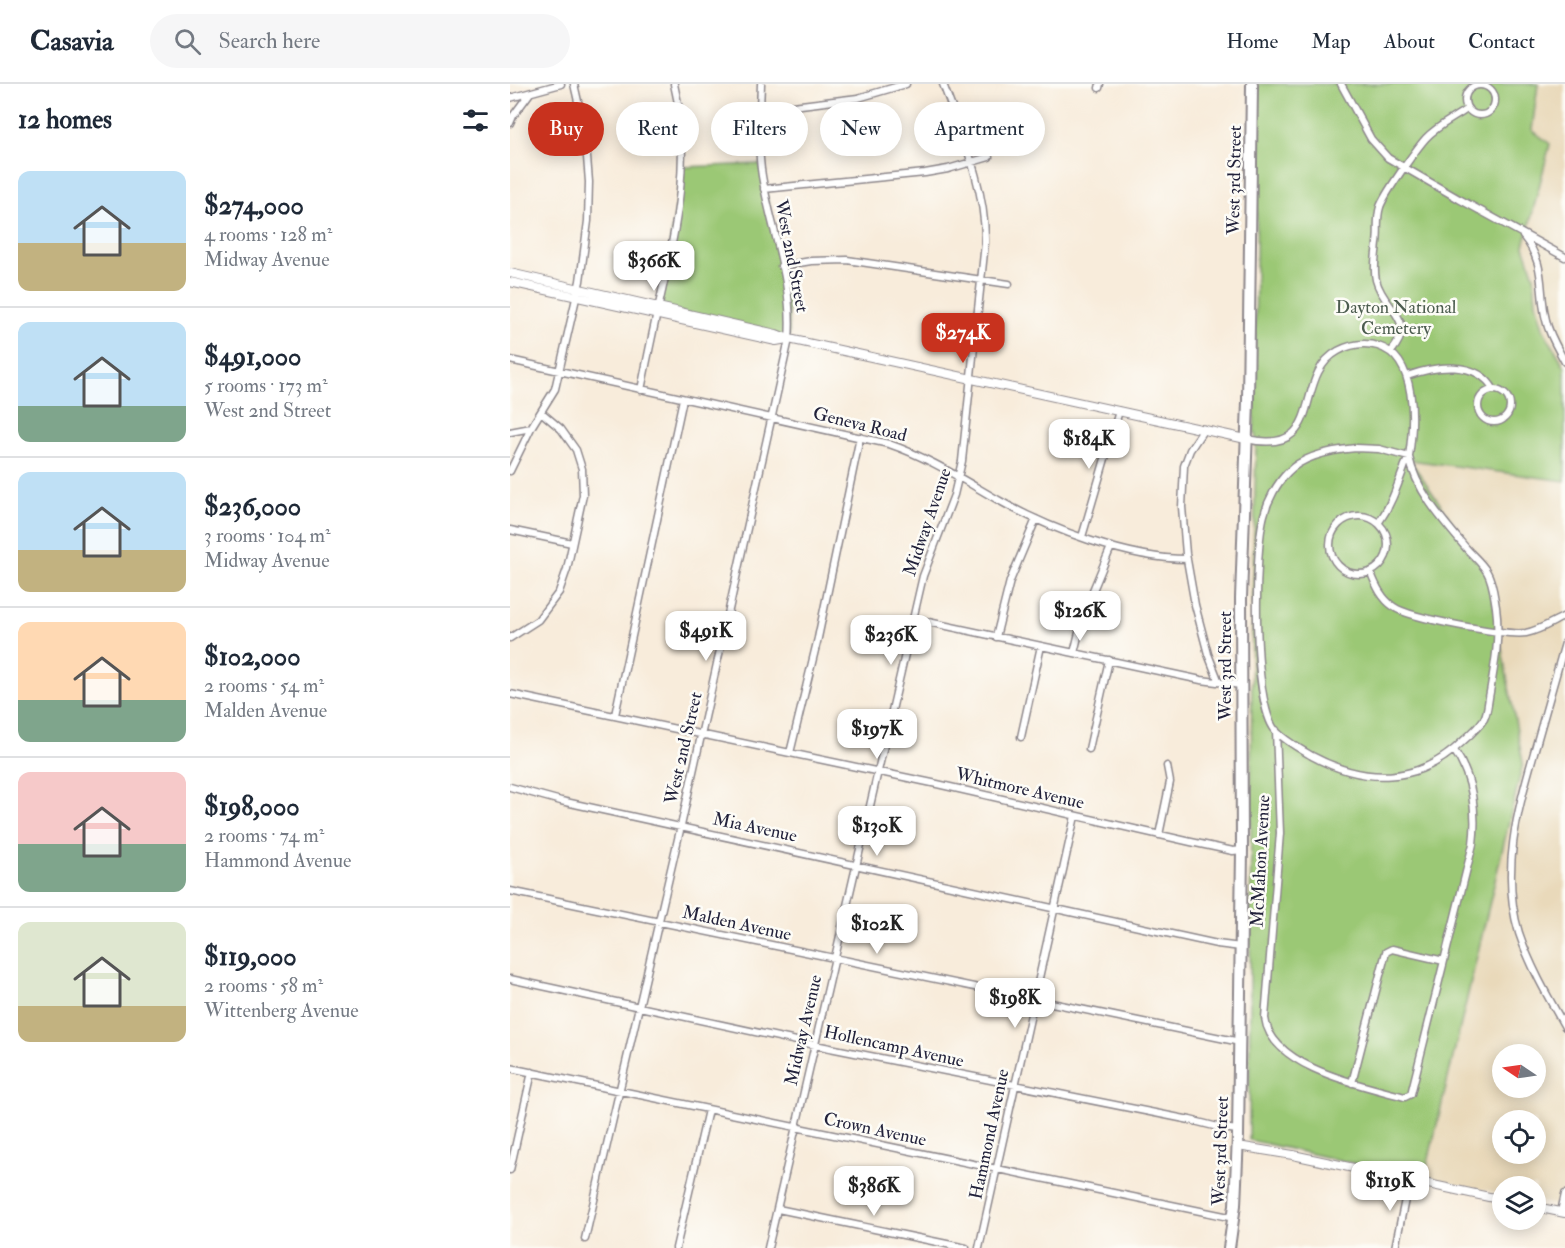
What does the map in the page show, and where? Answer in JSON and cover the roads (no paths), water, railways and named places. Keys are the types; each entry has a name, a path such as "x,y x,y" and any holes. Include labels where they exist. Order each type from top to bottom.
{"main road":[{"name":"West 3rd Street","path":"1230,1248 1238,1146 1240,1042 1242,581 1252,84"}],"street":[{"path":"510,98 561,84"},
{"path":"510,471 531,428 555,389 579,288 587,239 589,182 585,132 574,84"},
{"path":"641,390 675,233 682,186 682,133 674,84"},
{"name":"West 2nd Street","path":"760,102 761,84"},
{"path":"808,104 858,98 906,84"},
{"name":"Midway Avenue","path":"768,1248 926,566 948,513 959,476 965,441 985,220 980,189 943,84"},
{"path":"1341,84 1373,142 1388,158 1565,257"},
{"path":"1481,85 1490,88 1495,102 1491,111 1476,115 1467,109 1465,95 1471,87 1481,85"},
{"path":"510,123 530,93"},
{"path":"1391,352 1401,337 1402,328 1399,317 1383,296 1376,281 1377,224 1381,205 1426,139 1467,109"},
{"name":"West 2nd Street","path":"585,1239 660,922 789,339 789,312 759,156"},
{"path":"764,189 925,173 989,157"},
{"path":"1521,233 1531,246 1538,263 1547,325 1565,362"},
{"path":"781,266 823,260 853,260 1009,284"},
{"path":"510,273 579,288 776,341 789,339 1246,439 1279,441 1290,436 1304,420 1321,366 1334,353 1350,345 1376,346 1391,352 1402,365 1407,376 1411,398 1409,457 1392,501 1379,522"},
{"path":"510,282 576,297 658,311"},
{"name":"Geneva Road","path":"510,360 860,437 915,453 1036,519 1111,547 1187,560"},
{"path":"1407,376 1442,367 1462,368 1484,377 1489,380 1494,390 1504,393 1510,405 1507,416 1495,422 1481,415 1478,404 1484,394 1494,390"},
{"path":"615,715 683,399"},
{"path":"1082,537 1119,411"},
{"path":"510,638 538,620 552,604 564,580 583,495 582,469 576,450 561,429 541,412"},
{"path":"510,432 531,428"},
{"path":"1204,429 1188,455 1183,472 1182,507 1187,560 1200,624 1219,682"},
{"path":"790,753 818,638 860,437"},
{"name":"McMahon Avenue","path":"1352,1083 1295,1058 1277,1045 1267,1029 1265,1018 1280,833 1276,730 1271,724 1263,695 1258,654 1261,529 1267,505 1289,471 1296,466 1320,455 1363,448 1399,453 1409,457"},
{"path":"1276,730 1328,765 1366,776 1391,776 1414,771 1434,763 1454,750 1486,716 1498,632 1496,607 1488,574 1431,503 1409,457"},
{"path":"1365,516 1379,522 1386,534 1388,548 1381,565 1371,573 1355,574 1342,569 1336,564 1331,554 1330,539 1338,525 1349,518 1365,516"},
{"path":"996,637 1010,581 1036,519"},
{"path":"510,530 572,543"},
{"path":"1074,653 1087,605 1111,547"},
{"path":"1371,573 1389,604 1404,613 1515,634 1531,632 1565,616"},
{"path":"914,619 1241,686"},
{"path":"1565,643 1517,817 1512,849 1511,878 1517,925 1525,949 1565,1027"},
{"path":"1021,736 1041,646"},
{"path":"1089,749 1109,660"},
{"name":"Whitmore Avenue","path":"510,694 879,772 1159,835 1242,850"},
{"path":"1444,961 1392,949 1386,952 1352,1083 1405,1097 1411,1094 1444,961 1474,836 1474,806 1470,787 1460,758 1454,750"},
{"path":"1159,835 1170,782 1167,766"},
{"name":"Mia Avenue","path":"510,787 561,801 1217,944 1241,947"},
{"name":"Hammond Avenue","path":"980,1248 1075,816"},
{"name":"Malden Avenue","path":"510,891 1240,1042"},
{"name":"Hollencamp Avenue","path":"510,979 815,1045 1238,1130"},
{"name":"Crown Avenue","path":"510,1068 1234,1218"},
{"path":"510,1170 532,1072"},
{"path":"676,1248 708,1110"},
{"path":"1238,1146 1293,1155 1492,1198"},
{"path":"1395,1248 1409,1180"},
{"path":"1546,1209 1563,1213 1565,1194"},
{"path":"778,1209 966,1248"}],"park label":[{"name":"Dayton National Cemetery","path":"1396,317"}]}
